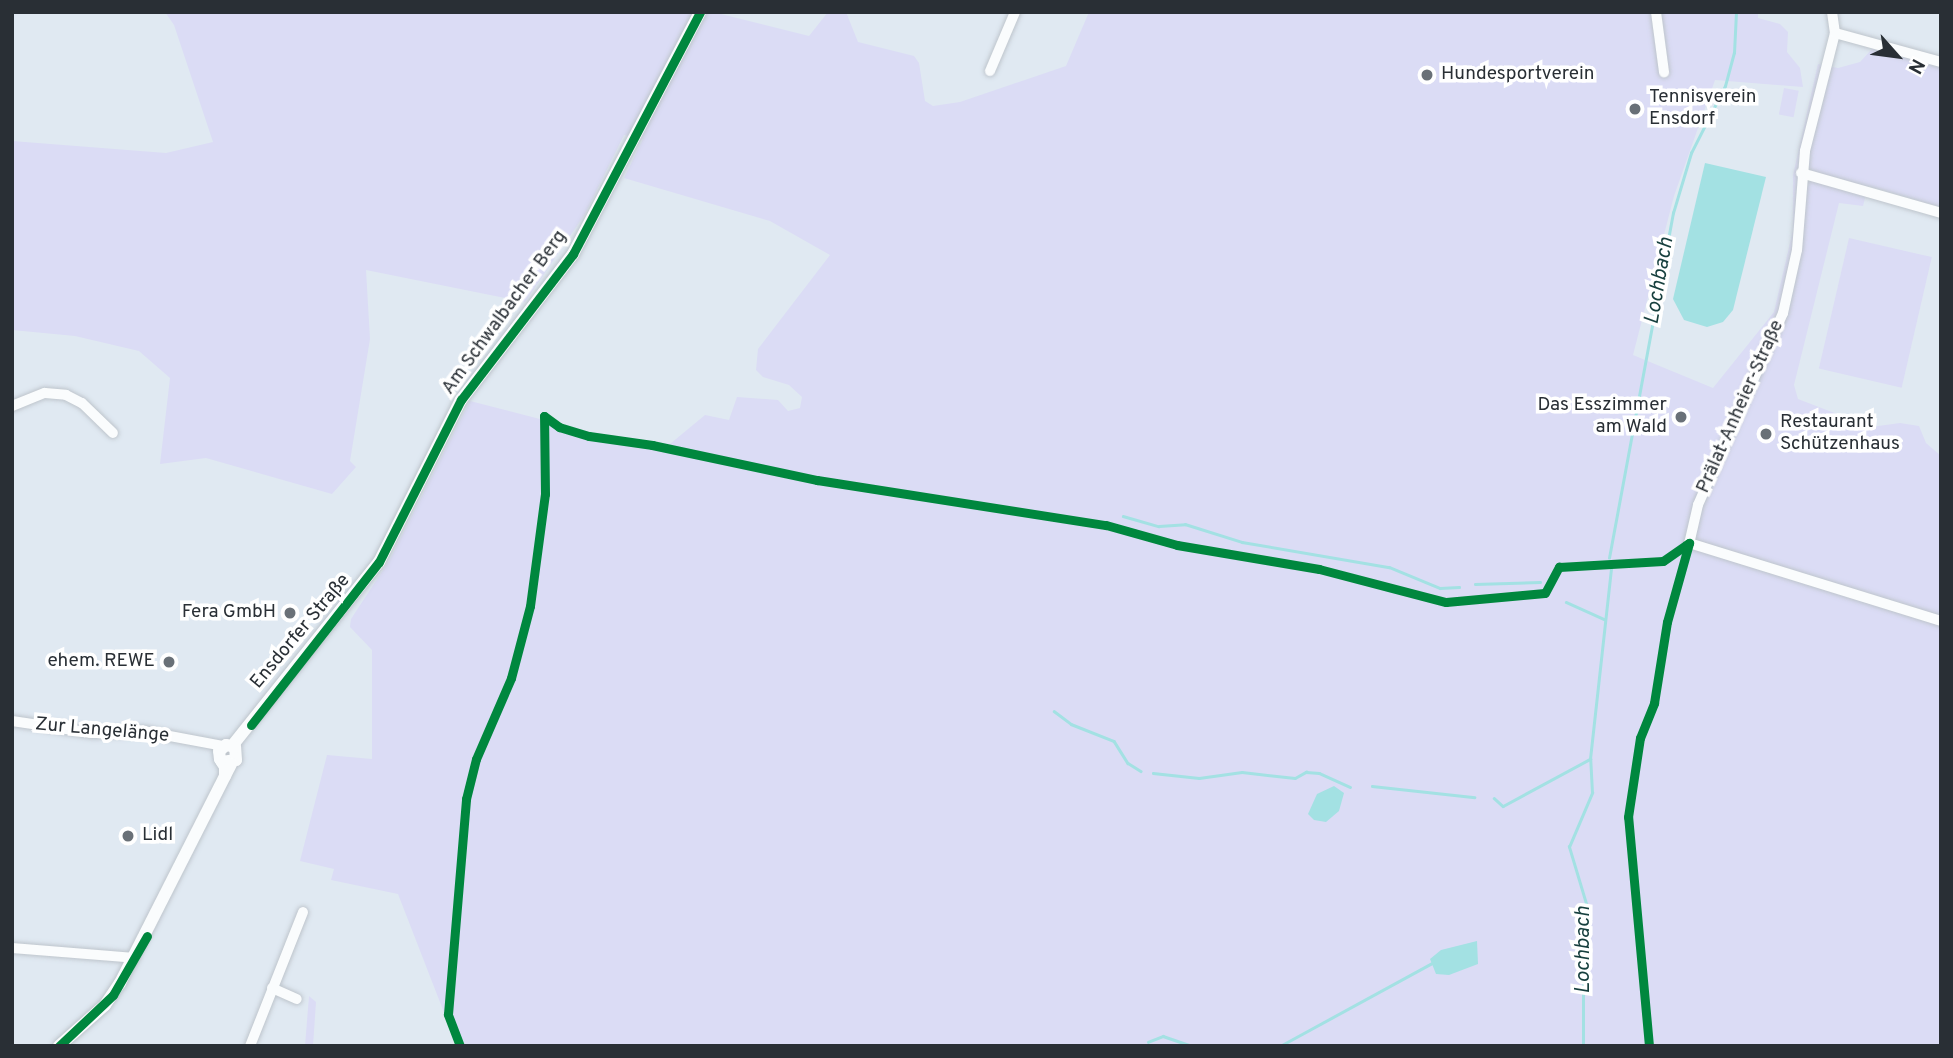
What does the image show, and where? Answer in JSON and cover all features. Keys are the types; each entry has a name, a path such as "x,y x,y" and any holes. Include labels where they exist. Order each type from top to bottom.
{"main road":[{"name":"Am Schwalbacher Berg","path":"379,562 461,400 573,254 700,12"},
{"name":"Ensdorfer Straße","path":"228,754 379,562"},
{"path":"59,1046 105,1005 135,958 225,779 228,754"}],"street":[{"path":"990,71 1015,12"},
{"path":"1656,12 1664,72"},
{"name":"Prälat-Anheier-Straße","path":"1832,12 1835,33 1801,173 1799,237 1783,313 1698,505 1689,542 1941,621"},
{"path":"1835,33 1941,62"},
{"path":"1801,173 1941,213"},
{"path":"12,406 45,393 66,395 82,403 113,433"},
{"name":"Zur Langelänge","path":"12,721 93,733 133,730 192,739 228,754"},
{"path":"250,1046 303,912"},
{"path":"12,948 135,958"},
{"path":"272,988 297,999"}],"shaded area":[{"path":"165,12 713,12 809,36 828,12 846,12 858,42 914,56 919,63 925,101 933,106 960,102 1066,66 1089,12 1758,12 1758,18 1780,24 1788,32 1787,52 1800,68 1803,87 1715,80 1674,196 1633,355 1713,388 1774,312 1793,230 1793,175 1818,64 1838,68 1860,62 1872,49 1941,68 1941,207 1868,186 1863,206 1839,203 1794,385 1798,399 1871,427 1900,423 1919,426 1926,443 1941,456 1941,1046 457,1046 398,894 331,880 334,869 300,861 327,755 372,759 372,650 350,627 351,619 389,561 470,401 590,432 670,444 705,415 729,420 737,397 778,400 788,411 800,408 802,397 789,385 763,377 756,370 758,349 830,255 770,221 624,178 643,139 624,135 585,214 525,302 366,270 370,339 350,461 356,467 332,494 206,458 160,464 170,378 139,351 75,336 12,330 12,141 166,153 213,142 174,25","holes":["1660,22 1667,76 1664,76 1652,24"]},
{"path":"1784,88 1799,91 1794,117 1779,115"},
{"path":"1705,163 1766,177 1733,310 1723,322 1707,327 1684,320 1673,299"},
{"path":"1849,238 1932,257 1902,388 1819,369"},
{"path":"1334,786 1344,793 1339,811 1326,822 1314,820 1308,814 1317,794"},
{"path":"1477,941 1478,964 1449,975 1436,974 1430,959 1441,950"},
{"path":"309,996 316,1002 313,1046 305,1046"}],"waterway":[{"name":"Lochbach","path":"1609,558 1673,213 1691,153 1725,86 1734,53 1736,12"},
{"path":"1123,516 1159,526 1185,524 1242,542 1389,567 1440,588 1459,587"},
{"name":"Lochbach","path":"1583,1046 1583,938 1587,907 1569,847 1592,793 1590,759 1611,569"},
{"path":"1475,584 1540,582"},
{"path":"1566,602 1604,619"},
{"path":"1054,711 1071,724 1114,741 1128,763 1141,771"},
{"path":"1494,798 1503,806 1590,759"},
{"path":"1153,773 1199,778 1242,772 1295,778 1306,772 1319,773 1350,787"},
{"path":"1372,786 1474,797"},
{"path":"1280,1046 1432,963"},
{"path":"1148,1042 1163,1036 1192,1046"}],"cycle path":[{"path":"251,725 379,562 461,400 573,254 700,12"},
{"path":"544,416 559,427 589,436 652,445 817,480 1106,525 1177,545 1319,569 1446,602 1545,593 1559,567 1663,561 1689,543"},
{"path":"460,1046 448,1014 466,799 476,759 511,678 530,606 545,494 544,416"},
{"path":"1649,1046 1628,817 1640,738 1654,703 1667,622 1689,543"},
{"path":"59,1046 113,995 147,936"}],"place":[{"name":"Hundesportverein","path":"1427,75"},
{"name":"Tennisverein Ensdorf","path":"1635,109"},
{"name":"Das Esszimmer am Wald","path":"1681,417"},
{"name":"Restaurant Schützenhaus","path":"1766,434"},
{"name":"Fera GmbH","path":"290,613"},
{"name":"ehem. REWE","path":"169,662"},
{"name":"Lidl","path":"128,836"}]}
